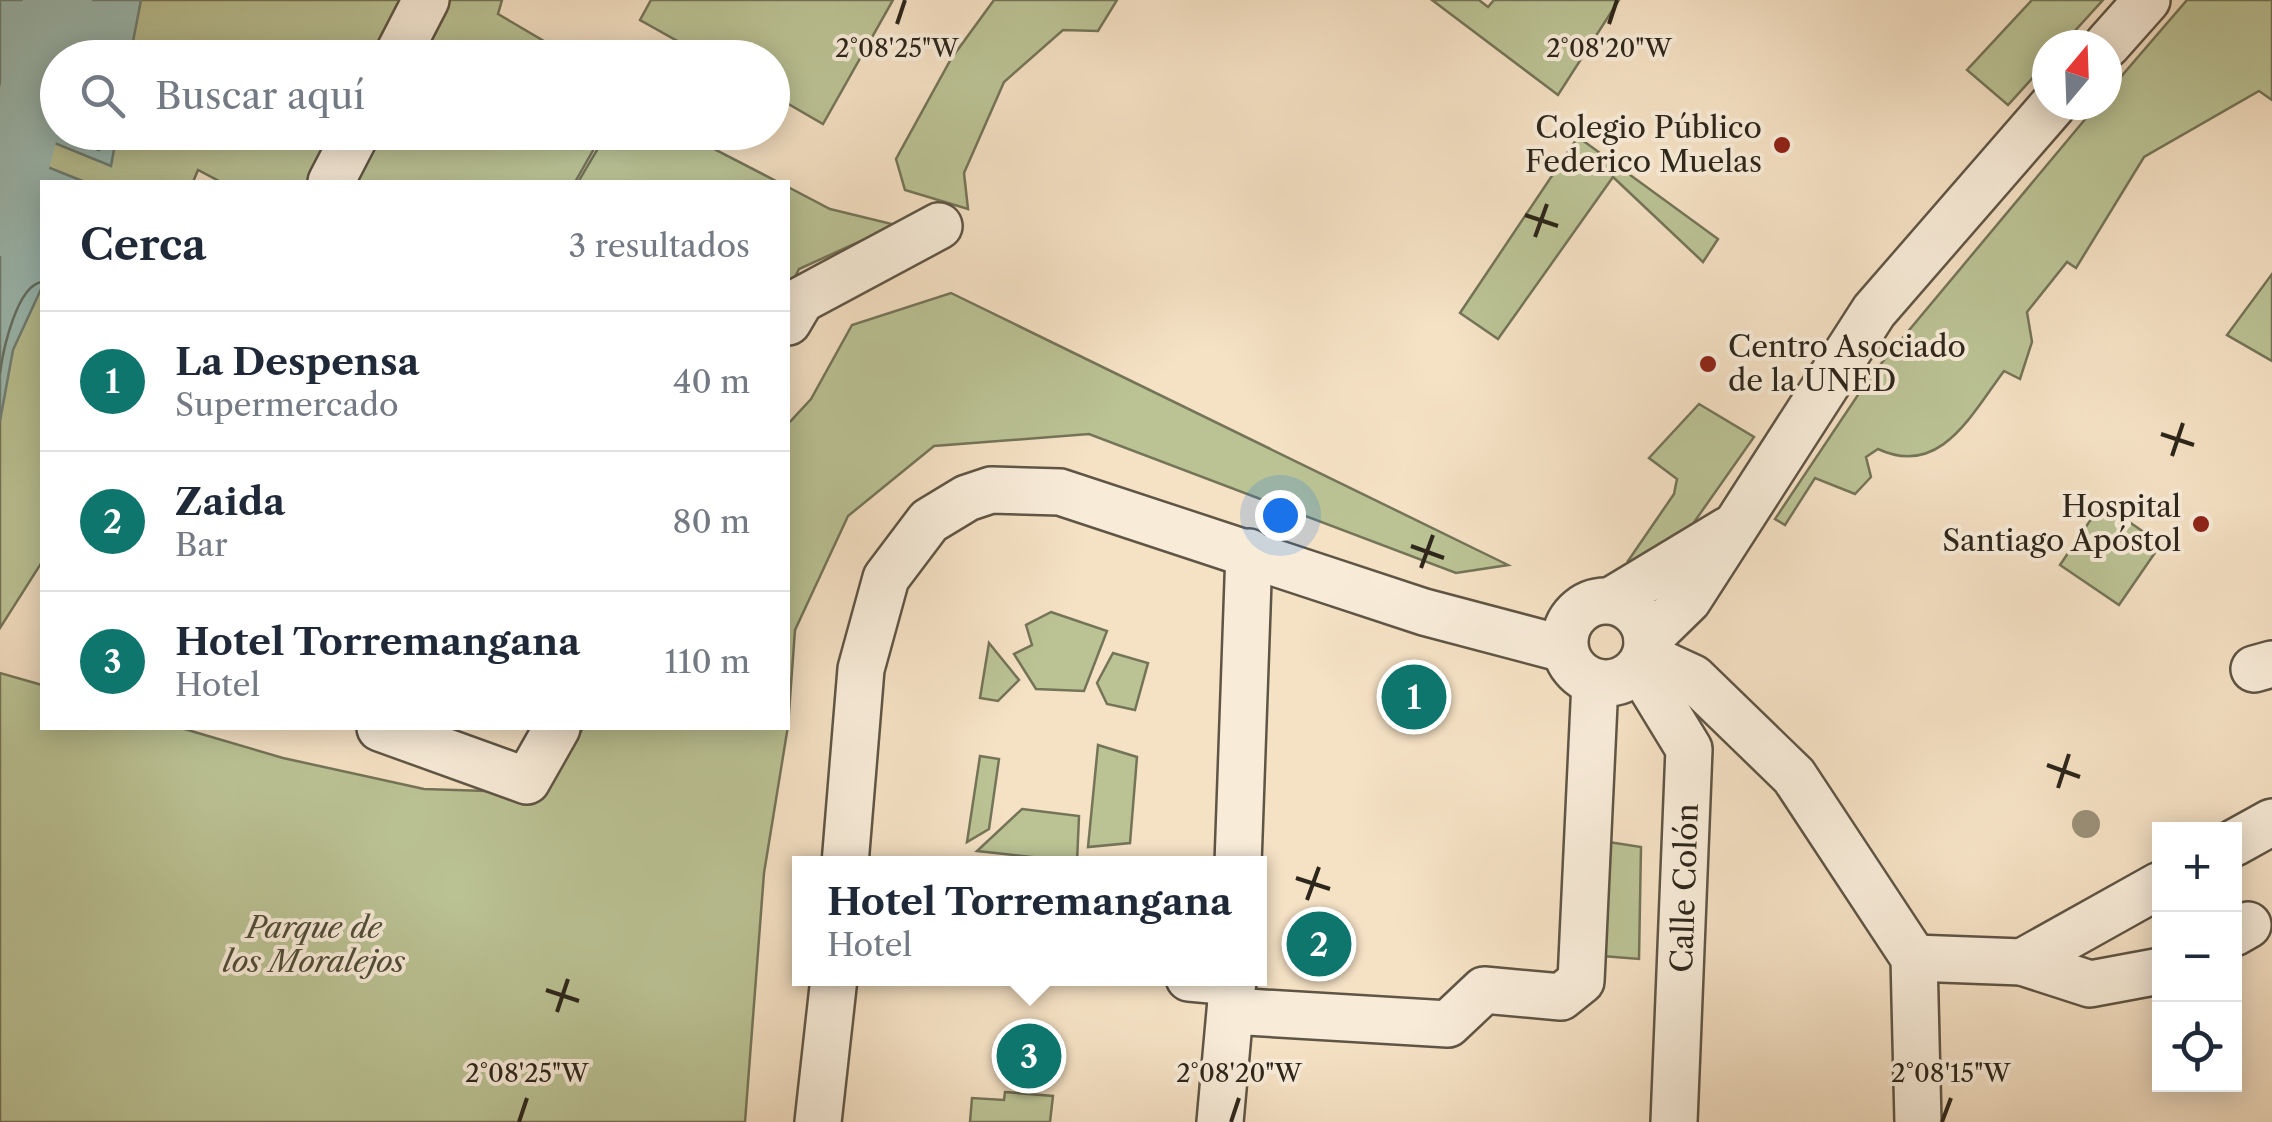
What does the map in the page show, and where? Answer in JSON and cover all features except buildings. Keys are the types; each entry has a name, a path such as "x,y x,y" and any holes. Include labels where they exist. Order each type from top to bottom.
{"street":[{"path":"405,40 426,0"},
{"path":"2120,30 2147,0"},
{"path":"1734,526 1612,600 1593,602 1573,615 1564,637 1564,649 1574,670 1595,682 1619,681 1644,654 1688,600 1874,310 2040,120"},
{"path":"332,180 348,150"},
{"path":"790,319 801,300 939,226"},
{"path":"846,856 866,640 886,578 929,521 967,498 991,490 1028,489 1081,498 1424,612 1564,649"},
{"path":"1238,856 1249,552"},
{"path":"1612,600 1640,618 1644,654"},
{"path":"1644,654 1693,678 1794,776 1914,958 1918,1122"},
{"name":"Calle Colón","path":"1644,654 1688,750 1674,1122"},
{"path":"1220,1122 1221,987 1448,1024 1484,990 1561,997 1581,980 1595,682"},
{"path":"386,730 528,780 556,730"},
{"path":"2242,839 2272,822"},
{"path":"2022,962 2152,889"},
{"path":"1914,958 2022,962 2090,984 2152,972"},
{"path":"818,1122 833,986"}],"green space":[{"path":"0,0 502,0 498,14 542,40 40,40 40,150 593,150 576,180 217,180 198,170 194,180 40,180 40,565 0,628"},
{"path":"651,0 893,0 823,124 790,105 790,40 676,40 640,20"},
{"path":"994,0 1117,0 1098,31 1063,30 1004,82 964,173 968,209 905,190 896,159 951,59"},
{"path":"1432,0 1479,0 1488,7 1494,0 1619,0 1558,95"},
{"path":"2032,0 2103,0 2076,30 2032,30 2032,79 2008,105 1967,70"},
{"path":"2187,0 2272,0 2272,100 2259,91 2144,157 2076,268 2067,262 2027,312 2032,342 2020,379 2004,371 1966,423 1936,449 1900,456 1878,449 1866,457 1871,477 1855,494 1815,478 1785,525 1775,519 1870,377 2084,120 2122,120 2122,76"},
{"path":"1578,137 1718,239 1703,262 1613,177 1498,339 1460,313"},
{"path":"597,150 716,150 774,180 579,180"},
{"path":"790,188 830,209 896,225 799,269 790,287"},
{"path":"2272,274 2272,361 2227,335"},
{"path":"951,293 1508,565 1456,573 1089,434 934,446 848,516 795,630 790,699 790,422 811,399 852,325"},
{"path":"1699,404 1754,437 1690,528 1643,567 1628,561 1674,494 1677,479 1649,458"},
{"path":"2102,503 2161,544 2119,605 2060,565"},
{"path":"1051,612 1107,631 1084,691 1036,689 1014,654 1032,645 1026,625"},
{"path":"989,643 1019,680 998,701 980,698"},
{"path":"1113,653 1148,663 1135,710 1107,704 1097,683"},
{"name":"Parque de los Moralejos","path":"0,673 40,684 40,730 188,730 283,758 424,789 546,793 582,730 788,730 764,873 745,1122 0,1122"},
{"path":"1098,745 1137,757 1130,843 1088,847"},
{"path":"980,756 999,759 989,829 967,842"},
{"path":"1022,809 1079,816 1077,856 977,851"},
{"path":"1596,840 1641,847 1639,959 1590,955"},
{"path":"1005,1092 1053,1096 1050,1122 970,1122 972,1098 1004,1100"}],"water":[{"path":"0,0 141,0 133,40 40,40 40,137 0,121"},
{"path":"0,148 80,180 40,180 40,291 13,350 0,421"},
{"path":"72,150 114,150 111,166"}],"waterway":[{"path":"48,40 58,0"},
{"path":"0,222 40,69"}],"place":[{"name":"Colegio Público Federico Muelas","path":"1782,145"},
{"name":"Centro Asociado de la UNED","path":"1708,364"},
{"name":"Hospital Santiago Apóstol","path":"2201,524"},
{"name":"La Despensa","path":"1414,697"},
{"name":"Zaida","path":"1319,944"},
{"name":"Hotel Torremangana","path":"1029,1056"}]}
